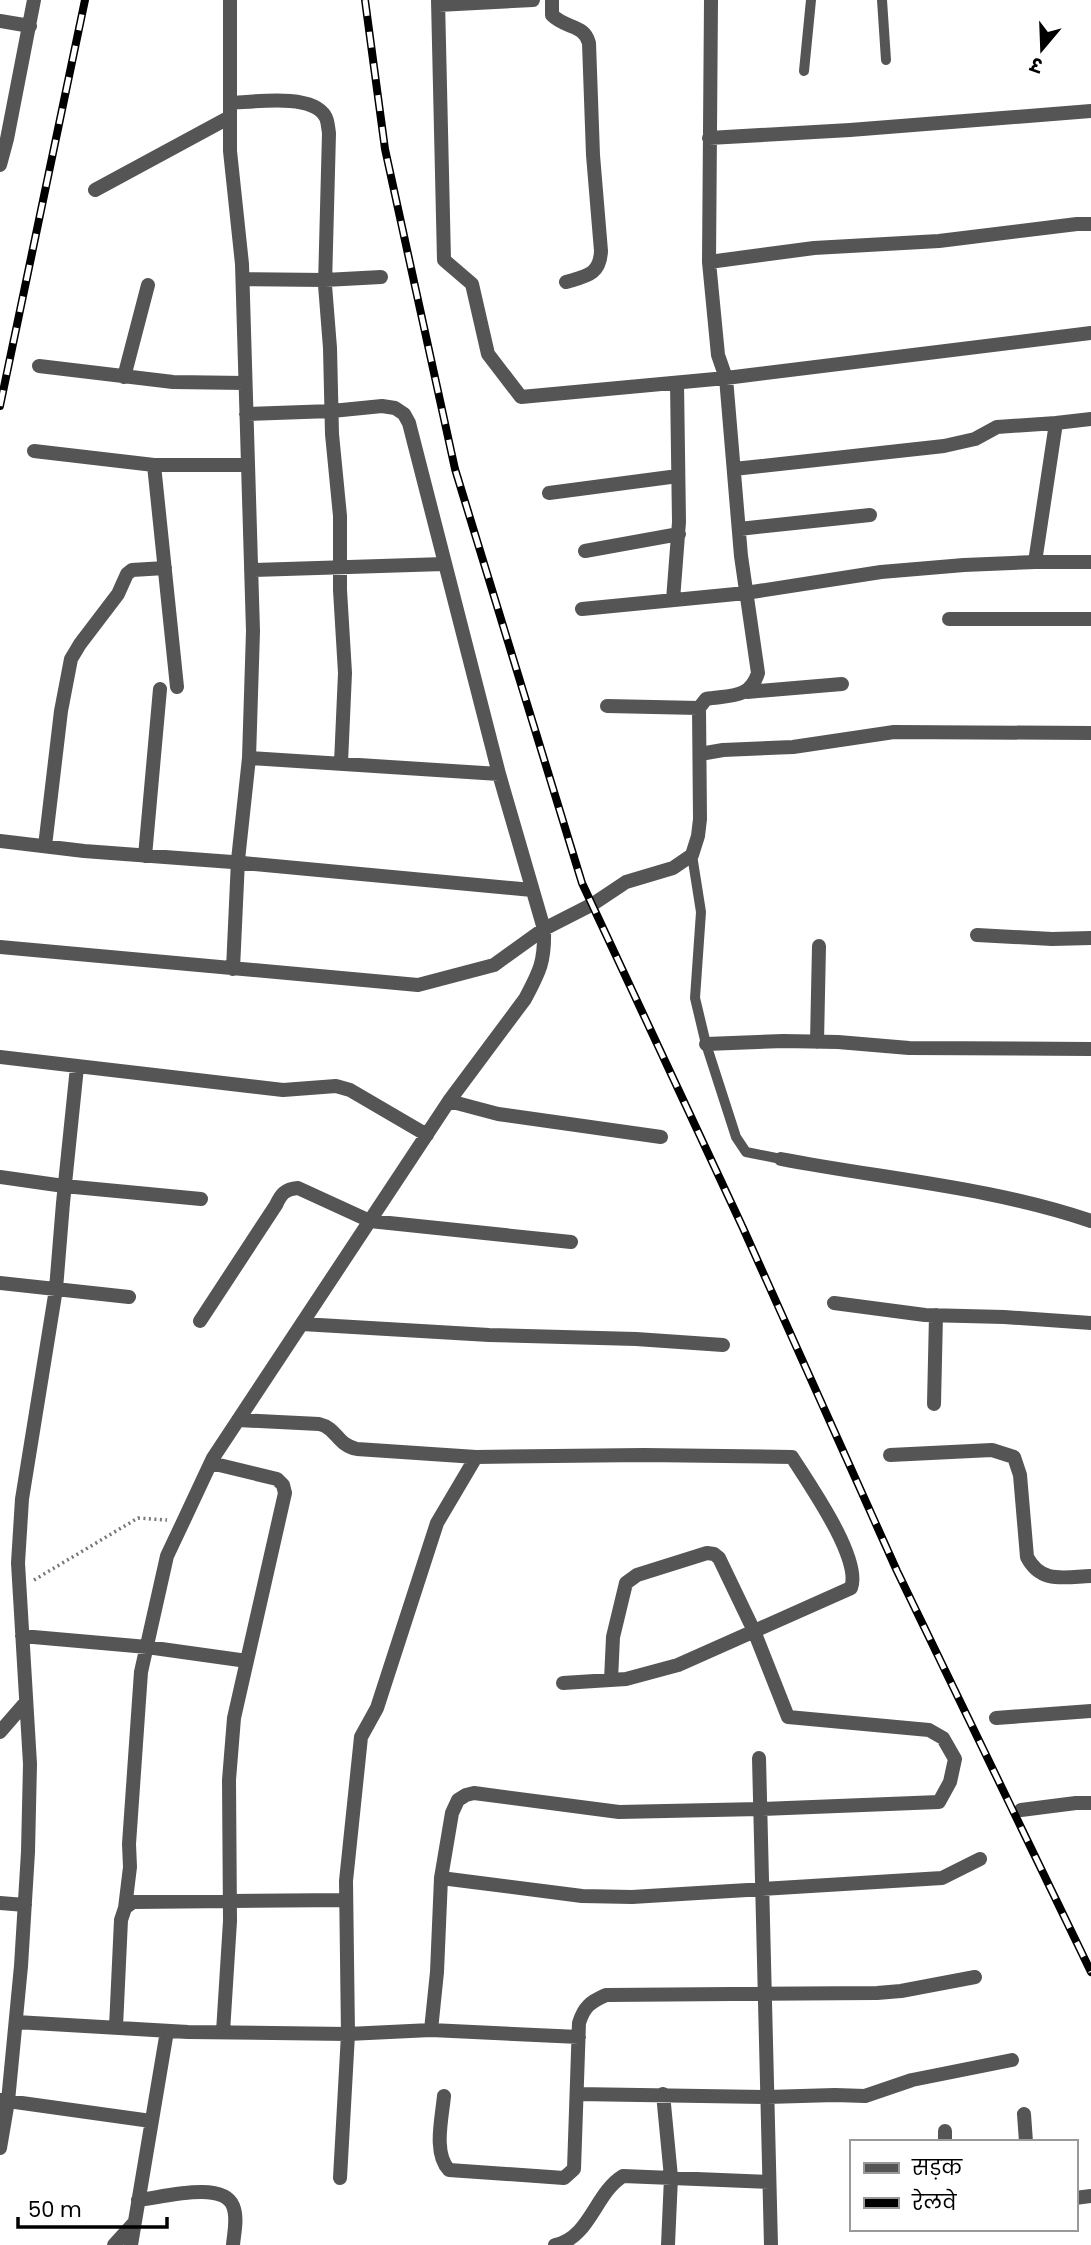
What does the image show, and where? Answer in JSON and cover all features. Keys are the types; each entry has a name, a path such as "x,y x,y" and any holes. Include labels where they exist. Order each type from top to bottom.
{"street":[{"path":"0,165 34,0"},
{"path":"230,0 230,150 243,279 253,631 249,758 238,862 233,969"},
{"path":"533,0 438,3 444,260 472,284 488,354 521,397 726,378 1091,333"},
{"path":"552,0 552,15 560,23 586,33 589,43 593,155 601,251 600,263 596,269 589,275 566,282"},
{"path":"711,0 709,262 718,355 726,378 739,529 758,673 755,684 747,692"},
{"path":"0,21 30,26"},
{"path":"95,190 230,110 302,101 315,106 325,116 330,132 325,280 331,411 341,516 340,568 345,673 341,763"},
{"path":"709,138 1091,111"},
{"path":"709,262 814,248 939,241 1091,224"},
{"path":"243,279 325,280 381,277"},
{"path":"124,377 148,285"},
{"path":"39,366 173,382 245,383"},
{"path":"673,600 679,534 677,383"},
{"path":"116,2028 121,1920 130,1867 129,1844 141,1672 167,1556 211,1463 449,1101 525,999 545,952 544,929 499,774 409,423 404,414 395,408 382,406 246,414"},
{"path":"734,469 944,446 975,439 998,428 1091,419"},
{"path":"1035,562 1056,422"},
{"path":"34,451 154,465 248,465"},
{"path":"154,465 177,687"},
{"path":"549,493 678,476"},
{"path":"739,529 870,515"},
{"path":"585,551 679,534"},
{"path":"582,609 746,593 881,572 964,565 1091,562"},
{"path":"251,570 444,564"},
{"path":"45,846 61,711 71,659 79,644 118,594 127,574 132,570 165,568"},
{"path":"949,619 1091,619"},
{"path":"0,947 418,985 494,965 544,929 593,904 626,882 673,868 692,855 698,836 699,819 699,708 706,699 747,692 842,684"},
{"path":"145,856 160,689"},
{"path":"607,706 699,708"},
{"path":"699,754 723,750 793,747 894,732 1091,733"},
{"path":"249,758 499,774"},
{"path":"0,841 532,890"},
{"path":"977,935 1091,938"},
{"path":"817,1042 819,946"},
{"path":"706,1044 783,1041 909,1048 1091,1049"},
{"path":"0,1057 283,1090 336,1086 350,1090 427,1135"},
{"path":"0,2148 16,2022 28,1852 30,1765 18,1563 22,1499 56,1289 77,1067"},
{"path":"449,1101 498,1114 661,1137"},
{"path":"781,1159 858,1174 900,1178 991,1194 1091,1221"},
{"path":"0,1177 201,1199"},
{"path":"200,1321 281,1195 288,1189 298,1188 370,1220 571,1242"},
{"path":"0,1283 129,1297"},
{"path":"834,1303 936,1315 1091,1323"},
{"path":"934,1404 936,1315"},
{"path":"302,1324 723,1345"},
{"path":"238,1420 329,1426 346,1447 356,1449 477,1457 792,1457 842,1539 855,1580 851,1588 678,1665 611,1680 563,1683"},
{"path":"890,1455 992,1450 1014,1457 1020,1475 1027,1557 1032,1568 1050,1577 1091,1576"},
{"path":"340,2178 348,2034 346,1881 361,1737 377,1708 437,1524 477,1457"},
{"path":"211,1463 277,1479 283,1485 285,1493 234,1718 229,1780 230,1902 223,2032"},
{"path":"431,2030 437,1972 441,1878 452,1813 458,1800 466,1795 474,1793 619,1812 760,1810 939,1802 950,1782 955,1759 943,1738 929,1730 788,1717 754,1631 715,1554 708,1553 637,1575 626,1583 613,1637 611,1680"},
{"path":"22,1636 147,1647 247,1661"},
{"path":"0,1732 26,1702"},
{"path":"996,1718 1091,1712"},
{"path":"759,1758 771,2245"},
{"path":"1021,1811 1076,1802 1091,1803"},
{"path":"441,1878 582,1896 632,1897 942,1878 980,1859"},
{"path":"125,1908 133,1902 346,1900"},
{"path":"0,1903 25,1905"},
{"path":"444,2096 440,2154 443,2164 449,2170 564,2178 575,2169 579,2023 584,2008 593,2001 606,1995 877,1993 975,1977"},
{"path":"16,2022 167,2031 348,2034 431,2030 579,2037"},
{"path":"131,2245 167,2031"},
{"path":"577,2094 865,2096 912,2080 1012,2060"},
{"path":"663,2094 671,2177 668,2245"},
{"path":"4,2100 151,2121"},
{"path":"1024,2114 1026,2140"},
{"path":"555,2245 570,2239 613,2182 623,2176 769,2182"},
{"path":"138,2200 208,2191 225,2197 233,2204 233,2245"},
{"path":"114,2245 135,2222"}],"lane":[{"path":"804,71 811,0"},
{"path":"882,0 886,60"},
{"path":"692,855 701,912 695,998 706,1044 736,1137 746,1152 781,1159"}],"path":[{"path":"19,1589 138,1518 184,1520"}],"railway":[{"path":"0,406 85,0"},
{"path":"365,0 385,149 455,469 582,883 743,1228 897,1571 1091,1972"}]}
